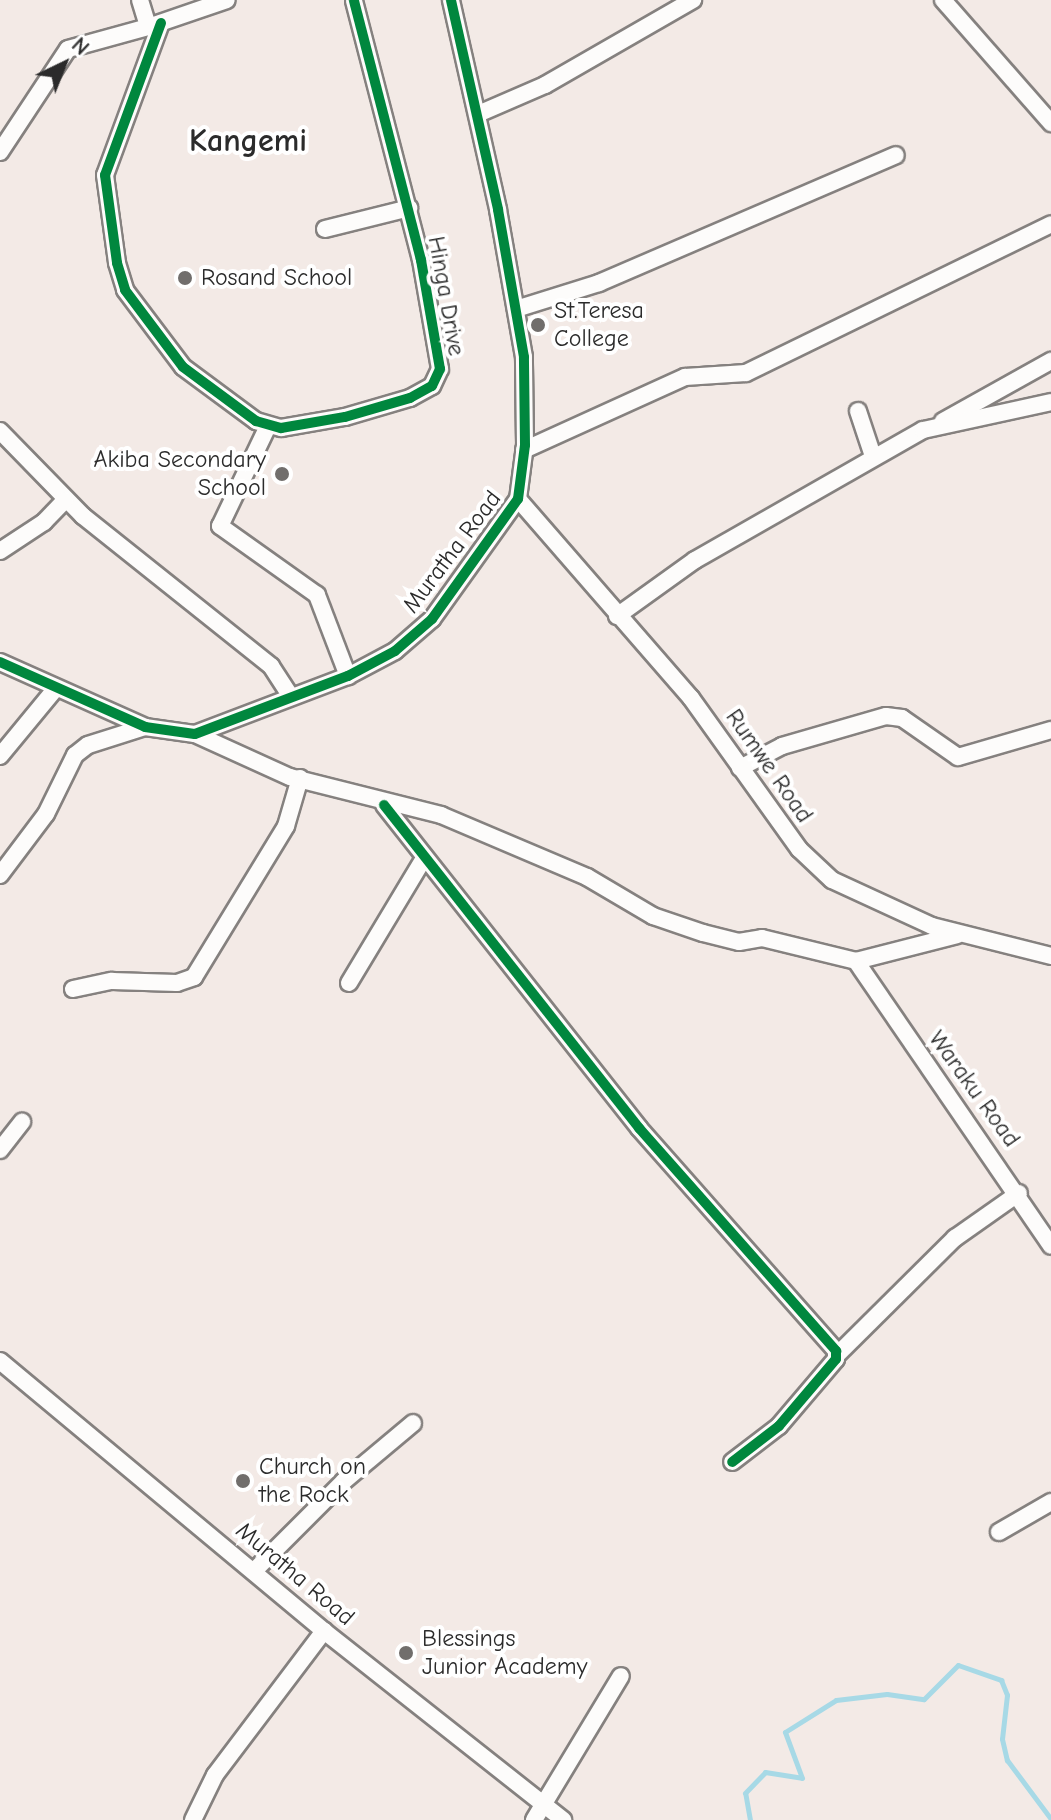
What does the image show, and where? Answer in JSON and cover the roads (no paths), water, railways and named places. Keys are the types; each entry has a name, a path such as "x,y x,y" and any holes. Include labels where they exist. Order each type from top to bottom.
{"street":[{"path":"140,0 154,25 105,175 117,263 125,290 176,359 205,386 268,426 220,526 317,595 348,676"},
{"path":"0,152 68,49 227,0"},
{"name":"Hinga Drive","path":"268,426 345,417 432,386 440,355 409,208 354,0"},
{"name":"Muratha Road","path":"195,734 290,695 348,676 395,651 432,619 518,499 524,450 524,357 478,114 451,0"},
{"path":"478,114 545,85 693,0"},
{"path":"943,0 1051,123"},
{"path":"516,309 599,283 896,155"},
{"path":"325,229 409,208"},
{"path":"524,450 685,377 746,373 1051,224"},
{"path":"617,616 695,560 873,456 935,426 1051,361"},
{"path":"935,426 1051,402"},
{"path":"858,411 873,456"},
{"path":"0,431 65,500 251,649 285,680 290,695"},
{"name":"Rumwe Road","path":"518,499 691,698 799,849 832,880 861,897 957,935 1051,956"},
{"path":"0,551 44,522 65,500"},
{"path":"0,662 145,727 195,734 300,778 339,786 384,805 441,815 528,850 653,916 703,933 739,942 762,938 856,961 957,935"},
{"path":"0,756 56,688"},
{"path":"740,768 782,746 886,716 902,718 958,757 1051,730"},
{"path":"0,875 46,814 75,755 107,737 145,727"},
{"path":"73,989 112,981 177,983 194,977 286,826 300,778"},
{"path":"384,805 423,860 541,998 639,1128 765,1265 838,1354"},
{"path":"349,983 423,860"},
{"name":"Waraku Road","path":"856,961 1019,1193 1051,1246"},
{"path":"0,1150 22,1122"},
{"path":"732,1462 779,1426 838,1354 955,1238 1019,1193"},
{"name":"Muratha Road","path":"0,1361 255,1570 538,1812 563,1820"},
{"path":"255,1570 344,1481 413,1423"},
{"path":"999,1532 1051,1502"},
{"path":"193,1820 215,1775 324,1631"},
{"path":"538,1812 621,1676"}],"waterway":[{"path":"750,1820 745,1793 765,1772 802,1778 785,1732 836,1700 887,1694 924,1699 958,1665 1001,1680 1007,1695 1002,1739 1007,1760 1051,1819"}],"place":[{"name":"Rosand School","path":"185,278"},
{"name":"St.Teresa College","path":"538,325"},
{"name":"Akiba Secondary School","path":"282,474"},
{"name":"Church on the Rock","path":"243,1481"},
{"name":"Blessings Junior Academy","path":"406,1653"}],"district":[{"name":"Kangemi","path":"248,141"}]}
